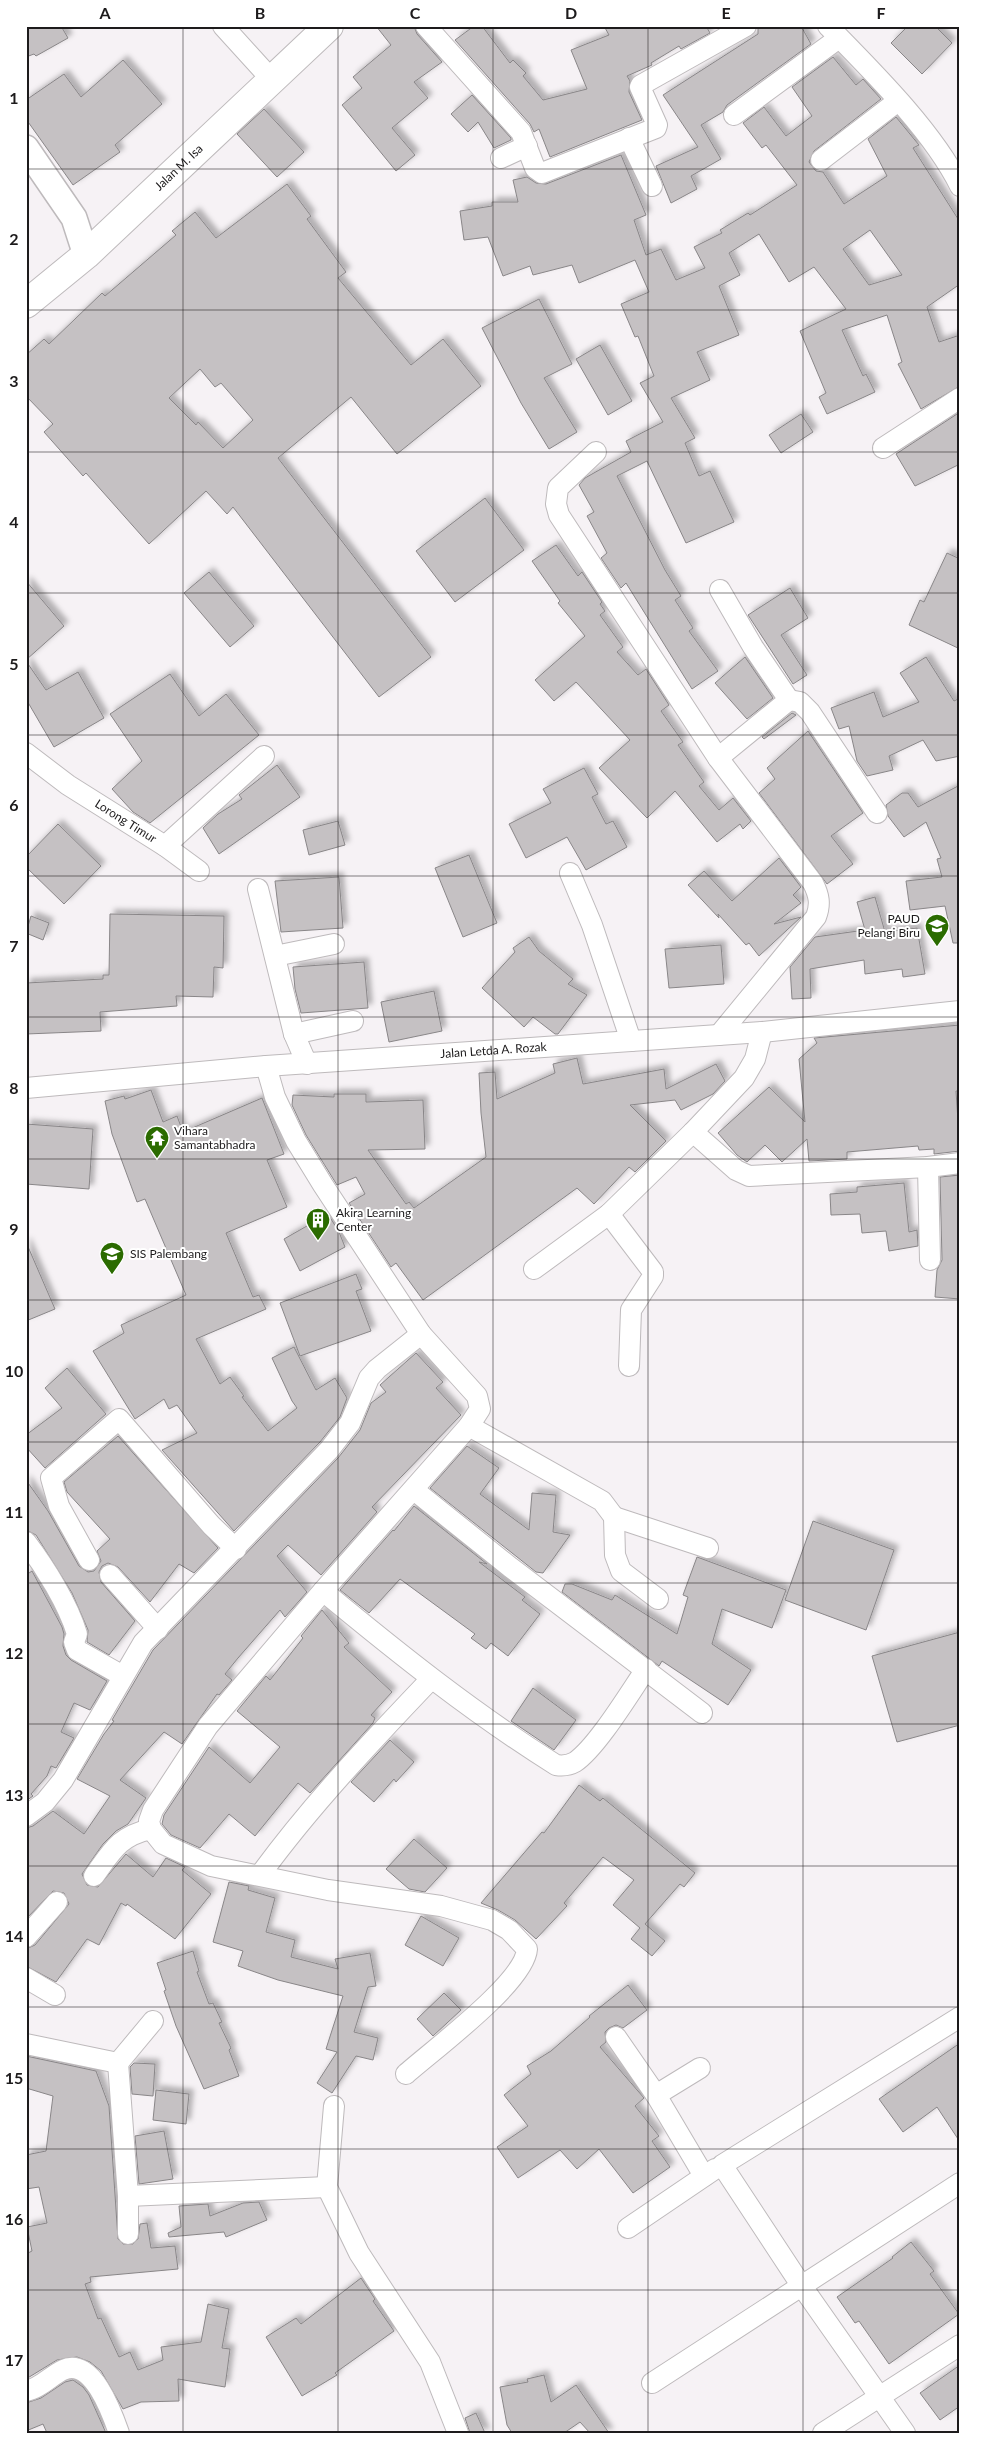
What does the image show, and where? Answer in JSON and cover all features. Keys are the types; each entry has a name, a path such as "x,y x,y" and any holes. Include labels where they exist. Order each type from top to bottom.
{"main road":[{"name":"Jalan M. Isa","path":"26,304 86,255 329,26"}],"street":[{"path":"223,26 272,80"},
{"path":"426,26 521,132 535,168 542,172 657,126 640,87 641,84 746,26"},
{"path":"734,115 834,32 898,101 936,149 960,186"},
{"path":"821,160 898,101"},
{"path":"629,138 652,186"},
{"path":"500,158 527,146"},
{"path":"26,148 74,218 86,255"},
{"path":"74,218 111,231"},
{"path":"883,448 960,398"},
{"path":"596,452 558,488 556,504 558,515 718,758 813,883 818,894 820,907 806,931 720,1035"},
{"path":"720,590 753,647 789,700 800,702 810,712 876,813"},
{"path":"718,758 789,700"},
{"name":"Lorong Timur","path":"26,753 68,786 165,846 264,756"},
{"path":"165,846 200,871"},
{"path":"570,873 592,925 631,1041"},
{"path":"258,889 294,1034 307,1064"},
{"path":"275,956 334,944"},
{"name":"Jalan Letda A. Rozak","path":"26,1088 266,1066 762,1032 960,1011"},
{"path":"294,1034 353,1021"},
{"path":"534,1270 609,1214 693,1132 744,1078 754,1059 762,1032"},
{"path":"266,1066 275,1097 296,1141 421,1334 477,1396 480,1409 469,1426 323,1591 208,1726 153,1810 150,1821 151,1829 163,1844 212,1866 328,1890 441,1906 492,1920 509,1930 527,1949 527,1958 519,1971 498,1995 406,2074"},
{"path":"693,1132 736,1170 749,1176 928,1167 960,1162"},
{"path":"928,1167 930,1260"},
{"path":"609,1214 653,1272 653,1276 631,1310 629,1366"},
{"path":"26,1816 45,1802 63,1780 144,1643 236,1549 328,1450 350,1423 369,1378 377,1369 421,1334"},
{"path":"89,1560 60,1506 51,1478 119,1419 211,1525 236,1549"},
{"path":"469,1426 602,1501 614,1516 708,1548"},
{"path":"414,1490 510,1567 702,1713"},
{"path":"614,1516 615,1555 621,1571 658,1599"},
{"path":"26,1542 37,1557 71,1618 77,1634 74,1642 77,1650 123,1676"},
{"path":"110,1575 158,1629"},
{"path":"323,1591 430,1679 509,1736 556,1765 564,1766 573,1763 587,1752 646,1669"},
{"path":"260,1875 292,1832 339,1776 430,1679"},
{"path":"94,1876 118,1843 133,1833 151,1829"},
{"path":"26,1937 57,1902"},
{"path":"26,1978 55,1995"},
{"path":"628,2228 704,2176 960,2017"},
{"path":"128,2234 128,2196 118,2063 153,2021"},
{"path":"616,2037 656,2095 704,2176"},
{"path":"26,2044 118,2063"},
{"path":"656,2095 700,2068"},
{"path":"334,2106 327,2187 358,2253 430,2362 458,2433"},
{"path":"722,2165 801,2285 881,2396 905,2433"},
{"path":"652,2383 960,2183"},
{"path":"128,2196 327,2187"},
{"path":"822,2433 960,2345"},
{"path":"26,2391 65,2368 76,2367 83,2369 90,2375 112,2413 119,2433"}],"building":[{"path":"26,26 61,26 68,38 36,56 34,54 26,57"},
{"path":"376,26 414,26 417,34 442,62 414,82 428,98 392,128 415,155 396,171 342,105 362,88 353,77 391,45"},
{"path":"474,26 482,26 510,63 513,60 526,73 523,76 543,100 587,89 571,50 609,35 604,26 706,26 710,33 681,49 679,46 651,63 652,65 627,76 630,81 629,92 642,120 550,157 539,129 534,132 530,124 455,40"},
{"path":"758,26 801,26 811,44 727,105 723,112 701,125 721,159 691,176 697,189 671,203 656,166 698,147 663,95 758,34"},
{"path":"908,26 935,26 952,43 922,74 891,43"},
{"path":"833,57 856,85 863,79 881,99 814,151 809,162 816,171 823,172 844,204 887,176 868,139 896,117 919,145 913,148 960,222 960,284 927,307 939,342 960,335 960,386 921,409 898,364 902,362 887,315 842,330 863,376 866,374 875,392 827,414 819,397 826,393 800,331 846,309 814,267 789,282 759,234 729,253 740,275 719,286 739,335 697,352 710,380 671,398 695,438 685,443 699,476 710,471 734,522 686,543 647,461 617,476 665,570 681,596 675,600 693,628 689,631 718,671 692,689 626,583 621,588 601,558 607,553 587,516 594,512 579,485 585,478 631,452 626,441 663,422 640,383 654,376 638,336 635,337 621,304 649,292 635,260 579,283 572,265 533,275 530,266 503,276 488,237 464,240 460,211 492,206 492,202 518,202 513,180 527,177 536,183 546,184 621,155 646,215 634,220 646,255 661,249 676,280 705,268 694,247 722,233 720,230 748,213 750,215 797,185 766,145 762,148 743,123 764,107 786,136 812,116 792,87","holes":["870,230 902,275 869,285 843,249"]},
{"path":"123,60 162,104 115,145 120,152 73,185 26,119 26,100 64,74 81,97"},
{"path":"472,95 511,140 494,148 478,122 468,132 451,114"},
{"path":"264,109 304,152 277,177 237,134"},
{"path":"287,184 311,216 307,219 346,272 338,278 411,365 443,339 481,386 397,454 351,397 278,458 431,657 379,697 233,507 227,514 206,491 149,544 86,473 83,476 44,432 53,424 26,396 26,355 44,339 49,344 102,293 105,296 176,235 172,231 195,212 216,238","holes":["200,369 215,387 221,383 253,420 223,448 198,422 196,425 169,398"]},
{"path":"539,299 572,364 544,378 577,432 549,449 521,403 482,328"},
{"path":"600,345 632,401 608,415 576,359"},
{"path":"960,412 960,464 915,486 896,454"},
{"path":"801,414 813,432 781,453 769,435"},
{"path":"485,498 524,550 455,602 416,551"},
{"path":"556,545 578,576 582,572 602,602 600,604 605,611 600,615 623,647 617,652 638,675 646,669 669,705 661,711 683,742 678,745 704,782 699,786 719,810 733,798 751,821 743,829 740,824 717,842 675,791 647,818 599,768 630,740 576,682 554,701 535,680 585,636 558,603 560,601 532,561"},
{"path":"947,553 960,559 960,649 909,625 920,600 924,602"},
{"path":"209,572 254,626 230,647 184,593"},
{"path":"26,581 64,626 26,660"},
{"path":"790,588 808,618 781,635 807,675 793,684 748,615"},
{"path":"745,657 773,698 747,719 715,683"},
{"path":"926,657 954,701 960,698 960,756 936,761 923,740 889,756 893,770 867,776 857,761 849,726 839,729 831,708 874,692 883,717 919,702 900,673"},
{"path":"26,661 46,690 78,672 104,718 54,747 26,699"},
{"path":"170,674 199,716 226,694 259,735 150,823 133,812 112,789 142,761 110,714"},
{"path":"792,713 796,715 764,739 762,737"},
{"path":"808,731 863,813 831,836 853,864 827,884 759,793 775,779 767,768"},
{"path":"277,765 300,797 219,854 203,828 218,814 242,799 239,795"},
{"path":"584,768 598,794 592,797 606,824 613,821 627,847 586,870 567,837 526,858 509,824 551,803 543,789"},
{"path":"958,786 960,943 953,943 945,906 910,910 906,881 942,877 937,859 941,858 926,822 904,837 888,816 886,805 902,793 908,793 918,807"},
{"path":"338,821 345,845 309,855 303,830"},
{"path":"58,824 101,866 64,904 26,867 26,857"},
{"path":"469,855 497,923 463,937 435,868"},
{"path":"779,858 801,887 793,895 801,903 774,924 801,917 759,956 749,943 746,945 688,885 704,871 732,901"},
{"path":"339,877 343,928 281,932 275,881"},
{"path":"875,897 885,932 917,928 925,974 903,977 902,969 865,974 864,960 810,969 811,998 792,999 790,967 815,937 865,930 857,902"},
{"path":"110,914 224,916 223,968 214,967 213,997 176,996 177,1006 100,1012 101,1031 26,1034 26,983 103,979 103,975 109,975"},
{"path":"31,916 49,923 43,940 26,933"},
{"path":"529,937 539,951 573,979 568,984 587,995 558,1034 555,1034 533,1017 524,1027 482,988 515,952 513,948"},
{"path":"721,945 724,984 669,988 665,949"},
{"path":"364,962 368,1008 301,1013 295,989 293,967"},
{"path":"434,991 442,1031 389,1042 381,1002"},
{"path":"960,1025 960,1091 956,1091 960,1151 934,1154 934,1149 919,1150 918,1146 847,1152 847,1159 809,1161 807,1139 782,1162 765,1145 747,1162 737,1155 718,1133 769,1087 805,1122 799,1059 817,1043 814,1038"},
{"path":"577,1058 583,1084 664,1069 666,1089 716,1064 725,1081 713,1094 681,1110 675,1100 630,1105 666,1141 635,1172 629,1167 594,1204 577,1188 423,1300 396,1263 391,1267 349,1203 365,1194 356,1177 337,1185 306,1135 292,1105 293,1095 334,1097 334,1094 366,1094 366,1102 423,1100 425,1149 368,1150 406,1204 409,1202 414,1208 486,1157 479,1073 495,1072 497,1099 555,1073 553,1064"},
{"path":"151,1090 163,1122 177,1116 183,1132 262,1098 284,1154 267,1160 287,1207 226,1233 253,1297 259,1295 266,1309 196,1339 220,1384 230,1377 244,1396 242,1397 268,1431 297,1408 272,1358 294,1347 316,1390 335,1378 347,1398 340,1417 320,1442 234,1531 162,1450 197,1433 177,1405 169,1409 164,1399 135,1419 93,1351 124,1333 121,1325 186,1295 145,1199 137,1202 112,1134 105,1101 124,1096 125,1099"},
{"path":"26,1124 93,1129 89,1189 26,1184"},
{"path":"960,1175 960,1299 935,1297 937,1270 942,1260 940,1177"},
{"path":"904,1183 909,1232 917,1230 918,1246 889,1251 886,1231 862,1233 860,1214 831,1215 830,1194 857,1192 857,1187"},
{"name":"Akira Learning Center","path":"328,1214 339,1232 345,1247 300,1271 284,1239"},
{"path":"26,1242 55,1309 26,1321"},
{"path":"356,1274 362,1289 356,1291 371,1331 300,1356 280,1303"},
{"path":"416,1353 443,1382 436,1388 461,1415 372,1507 377,1512 321,1575 288,1545 277,1556 307,1592 285,1617 280,1610 238,1658 225,1674 232,1680 219,1695 217,1694 182,1744 164,1732 120,1780 146,1798 128,1824 116,1831 103,1844 82,1874 87,1885 98,1887 126,1854 153,1877 166,1858 185,1867 182,1870 211,1894 175,1939 127,1904 126,1906 121,1903 99,1945 87,1939 56,1982 26,1966 26,1949 35,1945 69,1904 64,1893 53,1891 26,1919 26,1828 33,1826 53,1811 84,1834 110,1796 77,1779 114,1721 112,1720 153,1650 338,1458 360,1430 371,1403 386,1392 380,1385"},
{"path":"67,1368 106,1414 45,1468 26,1447 26,1435 62,1408 45,1388"},
{"path":"118,1436 218,1548 194,1573 179,1564 150,1602 118,1567 108,1563 102,1566 99,1572 101,1582 135,1621 109,1655 87,1642 88,1630 72,1593 36,1535 26,1530 26,1480 48,1511 79,1566 88,1572 94,1571 101,1561 97,1551 110,1539 67,1492 64,1482"},
{"path":"467,1446 499,1468 480,1494 529,1530 532,1493 556,1495 553,1532 570,1535 543,1573 536,1572 430,1488"},
{"path":"414,1506 487,1564 479,1562 525,1597 522,1600 540,1614 508,1656 491,1643 486,1649 471,1638 475,1634 400,1579 369,1613 340,1590 394,1531"},
{"path":"813,1521 894,1550 866,1630 785,1600"},
{"path":"697,1557 786,1590 772,1628 722,1609 712,1644 751,1670 728,1705 662,1661 659,1666 562,1592 565,1584 572,1584 612,1600 615,1595 677,1634 688,1597 683,1595"},
{"path":"32,1571 62,1627 64,1634 63,1646 66,1655 71,1660 107,1681 90,1710 74,1703 61,1732 74,1738 56,1768 51,1766 47,1776 31,1794 33,1796 26,1801 26,1575"},
{"path":"322,1610 349,1643 344,1647 392,1692 371,1715 375,1718 373,1723 310,1793 298,1783 255,1836 229,1814 200,1848 171,1835 162,1824 164,1815 209,1747 250,1783 280,1747 237,1711 266,1676 270,1680"},
{"path":"960,1632 960,1725 897,1742 872,1656"},
{"path":"533,1688 576,1720 554,1750 511,1721"},
{"path":"390,1740 414,1762 396,1782 394,1779 374,1802 351,1782"},
{"path":"579,1785 600,1801 603,1798 695,1873 684,1887 680,1884 645,1924 665,1941 652,1956 631,1939 640,1928 613,1905 634,1880 603,1857 564,1903 567,1906 536,1939 515,1920 481,1903 542,1832 544,1833"},
{"path":"414,1839 447,1868 425,1892 409,1889 386,1869"},
{"path":"229,1882 249,1886 248,1890 275,1898 266,1932 295,1940 291,1957 338,1969 335,1959 370,1953 376,1986 368,1987 354,2032 378,2038 373,2060 356,2056 332,2093 317,2083 337,2052 326,2049 343,1996 278,1980 238,1966 243,1951 213,1942"},
{"path":"421,1916 459,1938 443,1966 405,1945"},
{"path":"193,1951 199,1971 197,1972 209,2004 213,2003 222,2022 219,2023 231,2048 229,2050 239,2076 204,2089 176,2026 157,1963"},
{"path":"628,1985 647,2010 623,2028 616,2025 609,2028 605,2032 606,2042 600,2047 644,2098 635,2106 659,2136 652,2141 670,2167 633,2193 599,2149 577,2169 560,2150 518,2178 497,2147 528,2126 504,2095 531,2074 527,2066 551,2051 589,2016"},
{"path":"444,1993 461,2010 433,2036 417,2019"},
{"path":"960,2043 960,2142 937,2107 903,2132 879,2099"},
{"path":"26,2056 96,2071 109,2106 118,2239 123,2244 133,2244 138,2239 140,2224 147,2223 151,2248 175,2246 178,2269 90,2277 91,2282 85,2284 98,2319 101,2318 119,2357 130,2352 138,2370 163,2360 161,2347 201,2342 208,2304 229,2309 222,2348 230,2349 225,2387 178,2379 179,2401 141,2402 123,2409 101,2371 90,2362 77,2357 57,2360 26,2379 26,2254 32,2251 27,2227 47,2223 39,2187 26,2189 26,2155 46,2151 53,2096 26,2088"},
{"path":"134,2063 155,2064 153,2096 132,2094 130,2067"},
{"path":"156,2090 189,2094 186,2124 153,2120"},
{"path":"164,2131 173,2179 139,2184 135,2136"},
{"path":"259,2202 267,2220 226,2237 224,2232 169,2237 168,2233 181,2227 179,2206 208,2204 210,2216 243,2203"},
{"path":"911,2242 934,2271 930,2274 959,2314 889,2364 859,2321 855,2323 837,2297 893,2258"},
{"path":"361,2278 375,2299 373,2301 394,2331 335,2373 337,2375 302,2396 266,2337 296,2318 301,2324"},
{"path":"960,2365 960,2406 940,2420 920,2393"},
{"path":"544,2375 551,2402 576,2385 609,2433 590,2433 580,2422 564,2433 512,2433 507,2425 500,2387 528,2382 527,2379"},
{"path":"73,2380 83,2387 89,2395 106,2433 47,2433 43,2424 26,2431 26,2403 41,2398 65,2382"},
{"path":"476,2413 485,2433 470,2433 465,2418"}],"place":[{"name":"PAUD Pelangi Biru","path":"937,947"},
{"name":"Vihara Samantabhadra","path":"157,1159"},
{"name":"Akira Learning Center","path":"318,1241"},
{"name":"SIS Palembang","path":"112,1275"}]}
